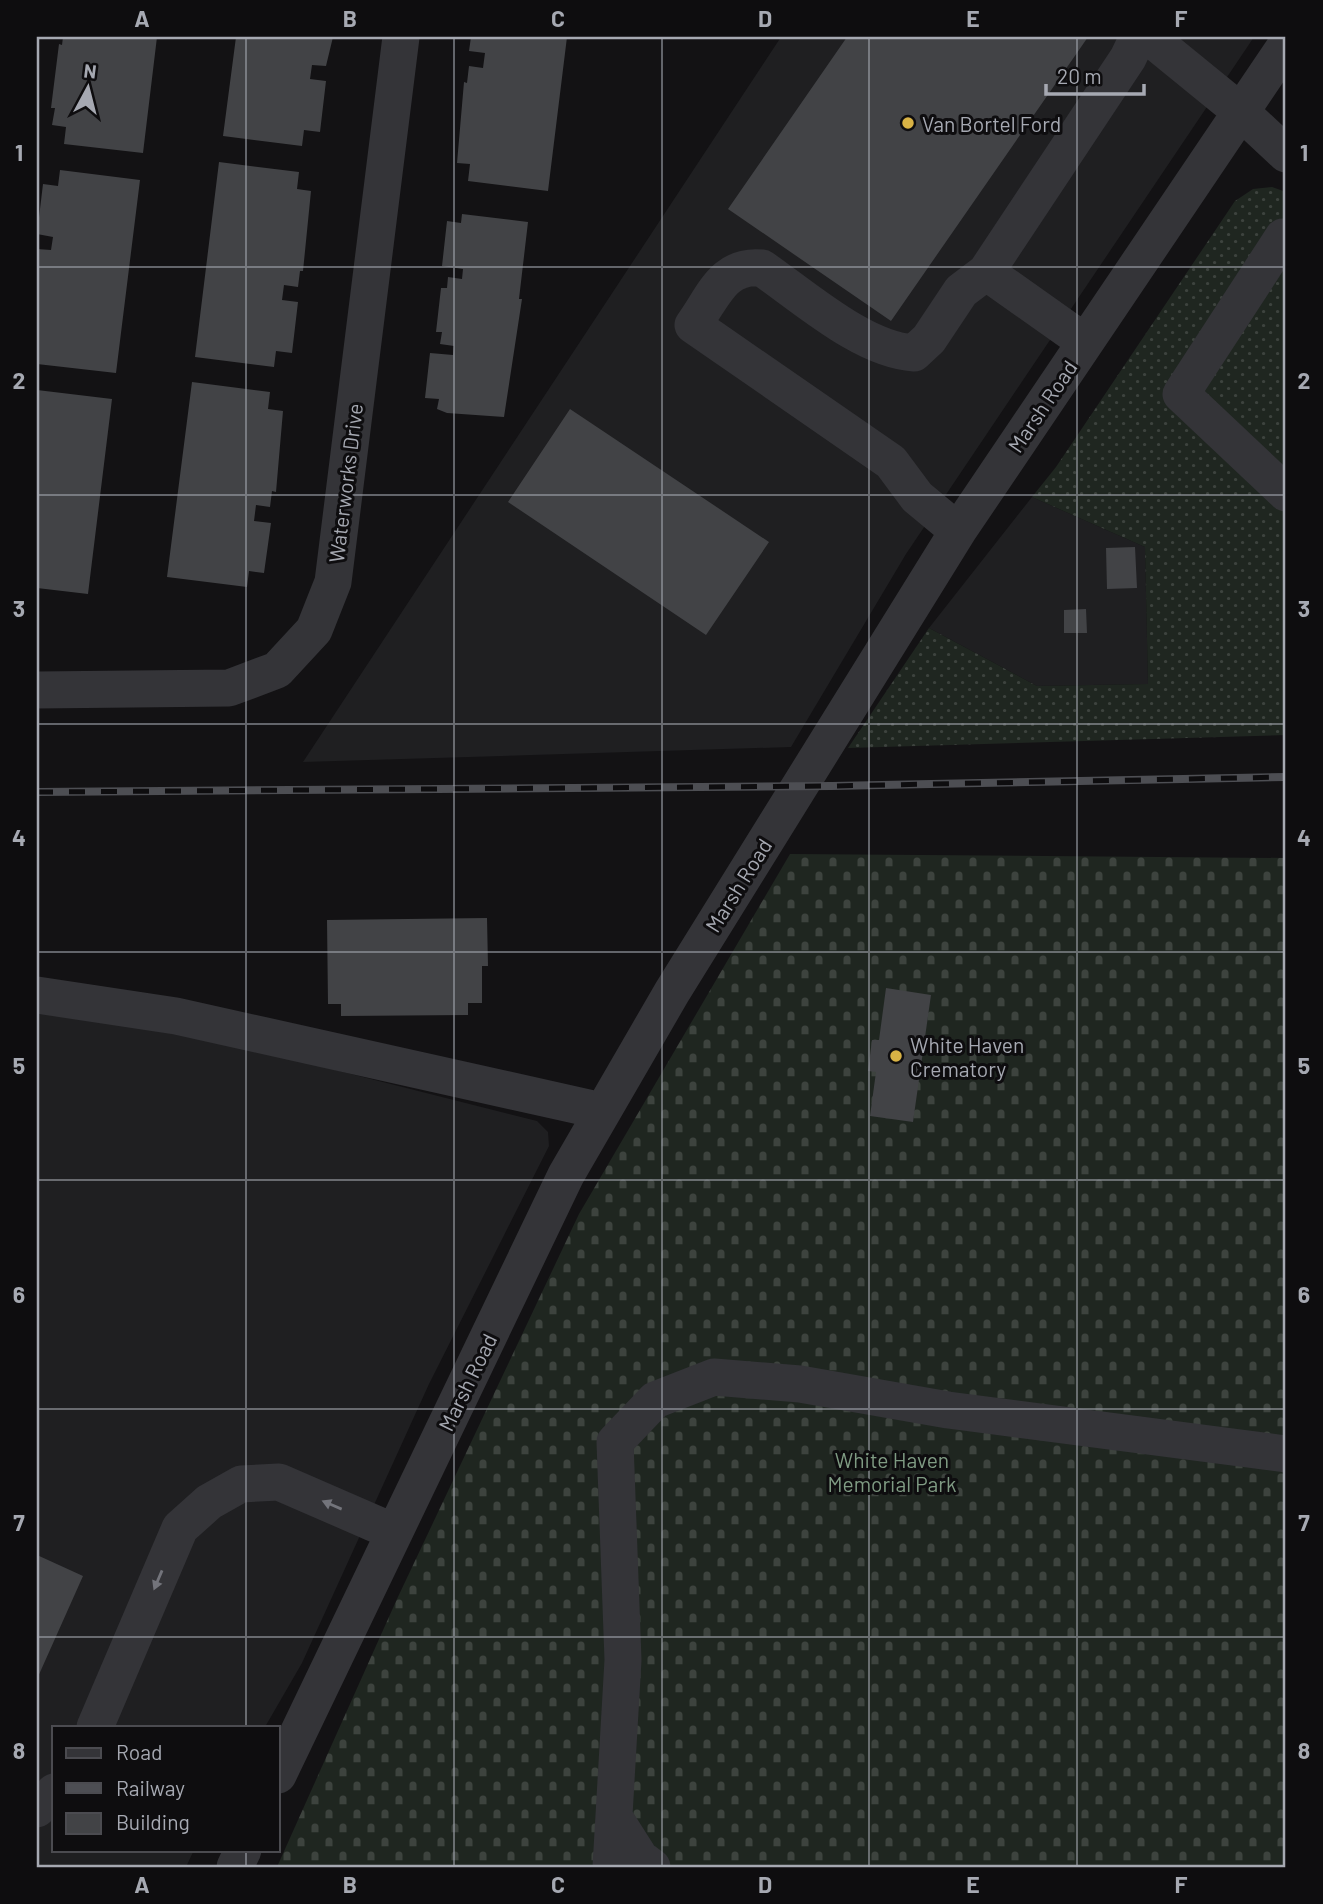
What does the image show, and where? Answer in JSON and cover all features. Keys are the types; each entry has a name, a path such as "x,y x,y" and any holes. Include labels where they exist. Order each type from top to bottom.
{"street":[{"name":"Waterworks Drive","path":"37,690 229,688 277,670 314,630 333,582 401,37"},
{"path":"958,531 916,497 891,462 693,325 730,272 745,266 762,268 867,340 894,352 914,354 929,339 961,291 986,272 1128,58 1138,37"},
{"path":"1149,37 1241,112 1286,154"},
{"name":"Marsh Road","path":"280,1772 566,1175 602,1111 672,992 958,531 1286,45"},
{"path":"1286,239 1283,237 1181,394 1286,493"},
{"path":"986,272 1086,342"},
{"path":"37,995 176,1016 602,1111"},
{"path":"611,1867 623,1660 615,1442 655,1400 714,1377 800,1384 948,1410 1286,1454"},
{"path":"95,1726 180,1528 209,1502 241,1484 279,1482 394,1532"},
{"path":"37,1808 52,1794"},
{"path":"614,1817 640,1858 652,1867"}],"shaded area":[{"path":"781,37 1254,37 906,554 791,747 303,762"},
{"path":"1032,497 1145,547 1148,684 1037,686 929,628"},
{"path":"37,1011 156,1029 292,1059 537,1121 548,1132 549,1146 429,1384 302,1663 266,1726 52,1726 52,1852 193,1852 186,1867 37,1867"}],"green space":[{"path":"1272,187 1286,192 1286,735 848,748 929,628 1037,686 1148,684 1145,547 1032,497 1056,467 1235,201 1253,189"},
{"name":"White Haven Memorial Park","path":"790,854 1286,858 1286,1867 277,1867 397,1599 579,1214"}],"building":[{"path":"63,37 157,37 143,153 64,144 66,127 52,125 55,108 51,108 59,44 62,45"},
{"path":"236,37 333,37 326,66 312,65 310,79 326,81 320,132 304,130 302,146 223,136"},
{"path":"471,37 567,37 548,191 468,181 470,164 457,163 464,82 467,83 469,66 483,68 485,53 469,51"},
{"name":"Van Bortel Ford","path":"847,37 1088,37 891,321 728,209"},
{"path":"219,162 299,172 297,189 311,191 303,271 300,271 298,287 284,285 282,300 298,302 292,353 276,351 274,367 195,357"},
{"path":"60,170 140,180 116,373 37,364 37,249 51,250 53,237 37,234 43,184 58,186"},
{"path":"462,214 528,222 519,299 522,299 504,417 447,413 437,409 439,399 425,398 430,353 453,355 454,346 440,344 442,332 436,332 441,288 447,288 448,277 462,279 463,269 442,266 447,221 461,223"},
{"path":"192,382 270,392 268,409 283,411 276,492 272,491 270,507 256,505 254,521 271,523 264,573 249,571 247,587 167,577"},
{"path":"37,390 112,399 88,594 37,588"},
{"path":"570,409 769,542 706,635 508,502"},
{"path":"1135,547 1137,588 1107,589 1106,548"},
{"path":"1086,609 1087,633 1064,633 1064,610"},
{"path":"487,918 488,966 482,966 482,1003 468,1003 468,1015 341,1016 341,1004 328,1004 327,920"},
{"name":"White Haven Crematory","path":"886,988 931,995 913,1122 870,1116 876,1072 868,1071 872,1040 879,1040"},
{"path":"37,1555 83,1576 37,1679"}],"railway":[{"path":"37,792 832,786 1286,777"}],"place":[{"name":"Van Bortel Ford","path":"908,123"},
{"name":"White Haven Crematory","path":"896,1056"}]}
